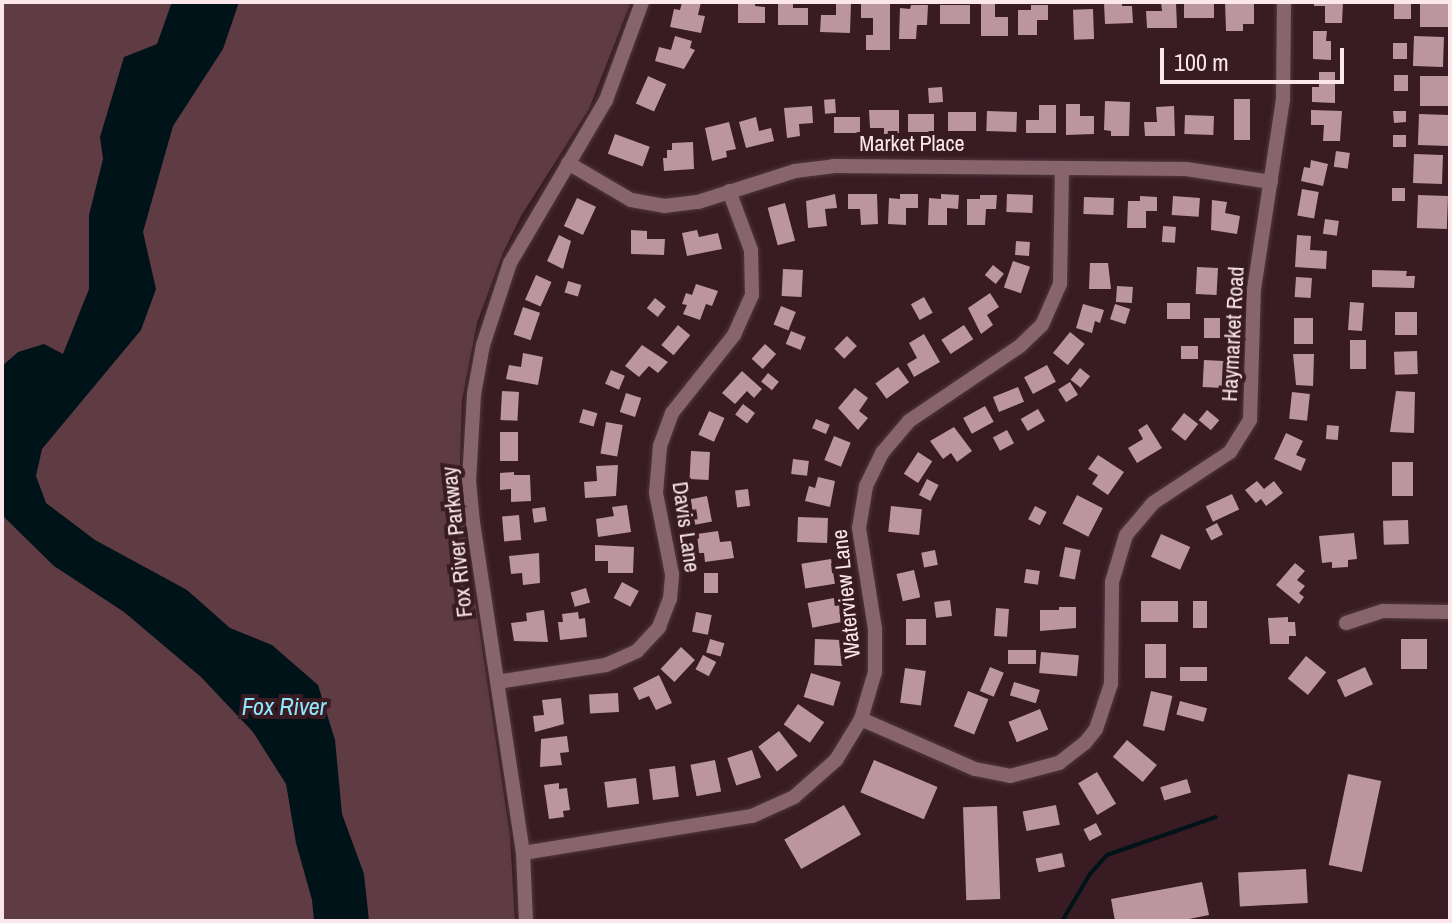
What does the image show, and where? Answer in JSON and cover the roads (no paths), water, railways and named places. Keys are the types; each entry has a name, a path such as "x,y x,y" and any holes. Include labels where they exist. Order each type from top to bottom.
{"street":[{"name":"Fox River Parkway","path":"526,921 523,853 471,509 470,435 474,394 483,345 510,263 606,100 642,2"},
{"name":"Haymarket Road","path":"861,719 975,769 1010,776 1059,763 1085,743 1096,729 1111,684 1112,582 1126,535 1153,503 1230,452 1250,420 1254,289 1283,99 1284,2"},
{"name":"Market Place","path":"568,163 612,191 649,204 698,202 795,171 833,166 1186,169 1271,182"},
{"name":"Waterview Lane","path":"523,853 729,821 774,807 794,797 825,772 849,742 872,686 876,655 859,528 866,486 882,453 909,421 1020,346 1042,325 1060,284 1062,168"},
{"name":"Davis Lane","path":"497,682 606,665 637,651 659,627 670,599 672,574 656,493 660,446 672,413 734,335 752,295 751,250 729,191"},
{"path":"1346,623 1383,611 1450,612"}],"water":[{"name":"Fox River","path":"172,2 239,2 223,49 173,126 143,232 156,289 141,330 42,449 36,476 46,503 95,540 187,590 230,628 272,645 318,685 335,740 342,814 364,874 369,921 314,921 286,784 253,732 201,677 124,612 54,566 5,518 2,511 2,366 18,352 44,344 63,354 89,289 89,215 103,159 100,137 124,57 157,44"}],"waterway":[{"path":"1062,921 1090,874 1107,855 1216,817"}]}
